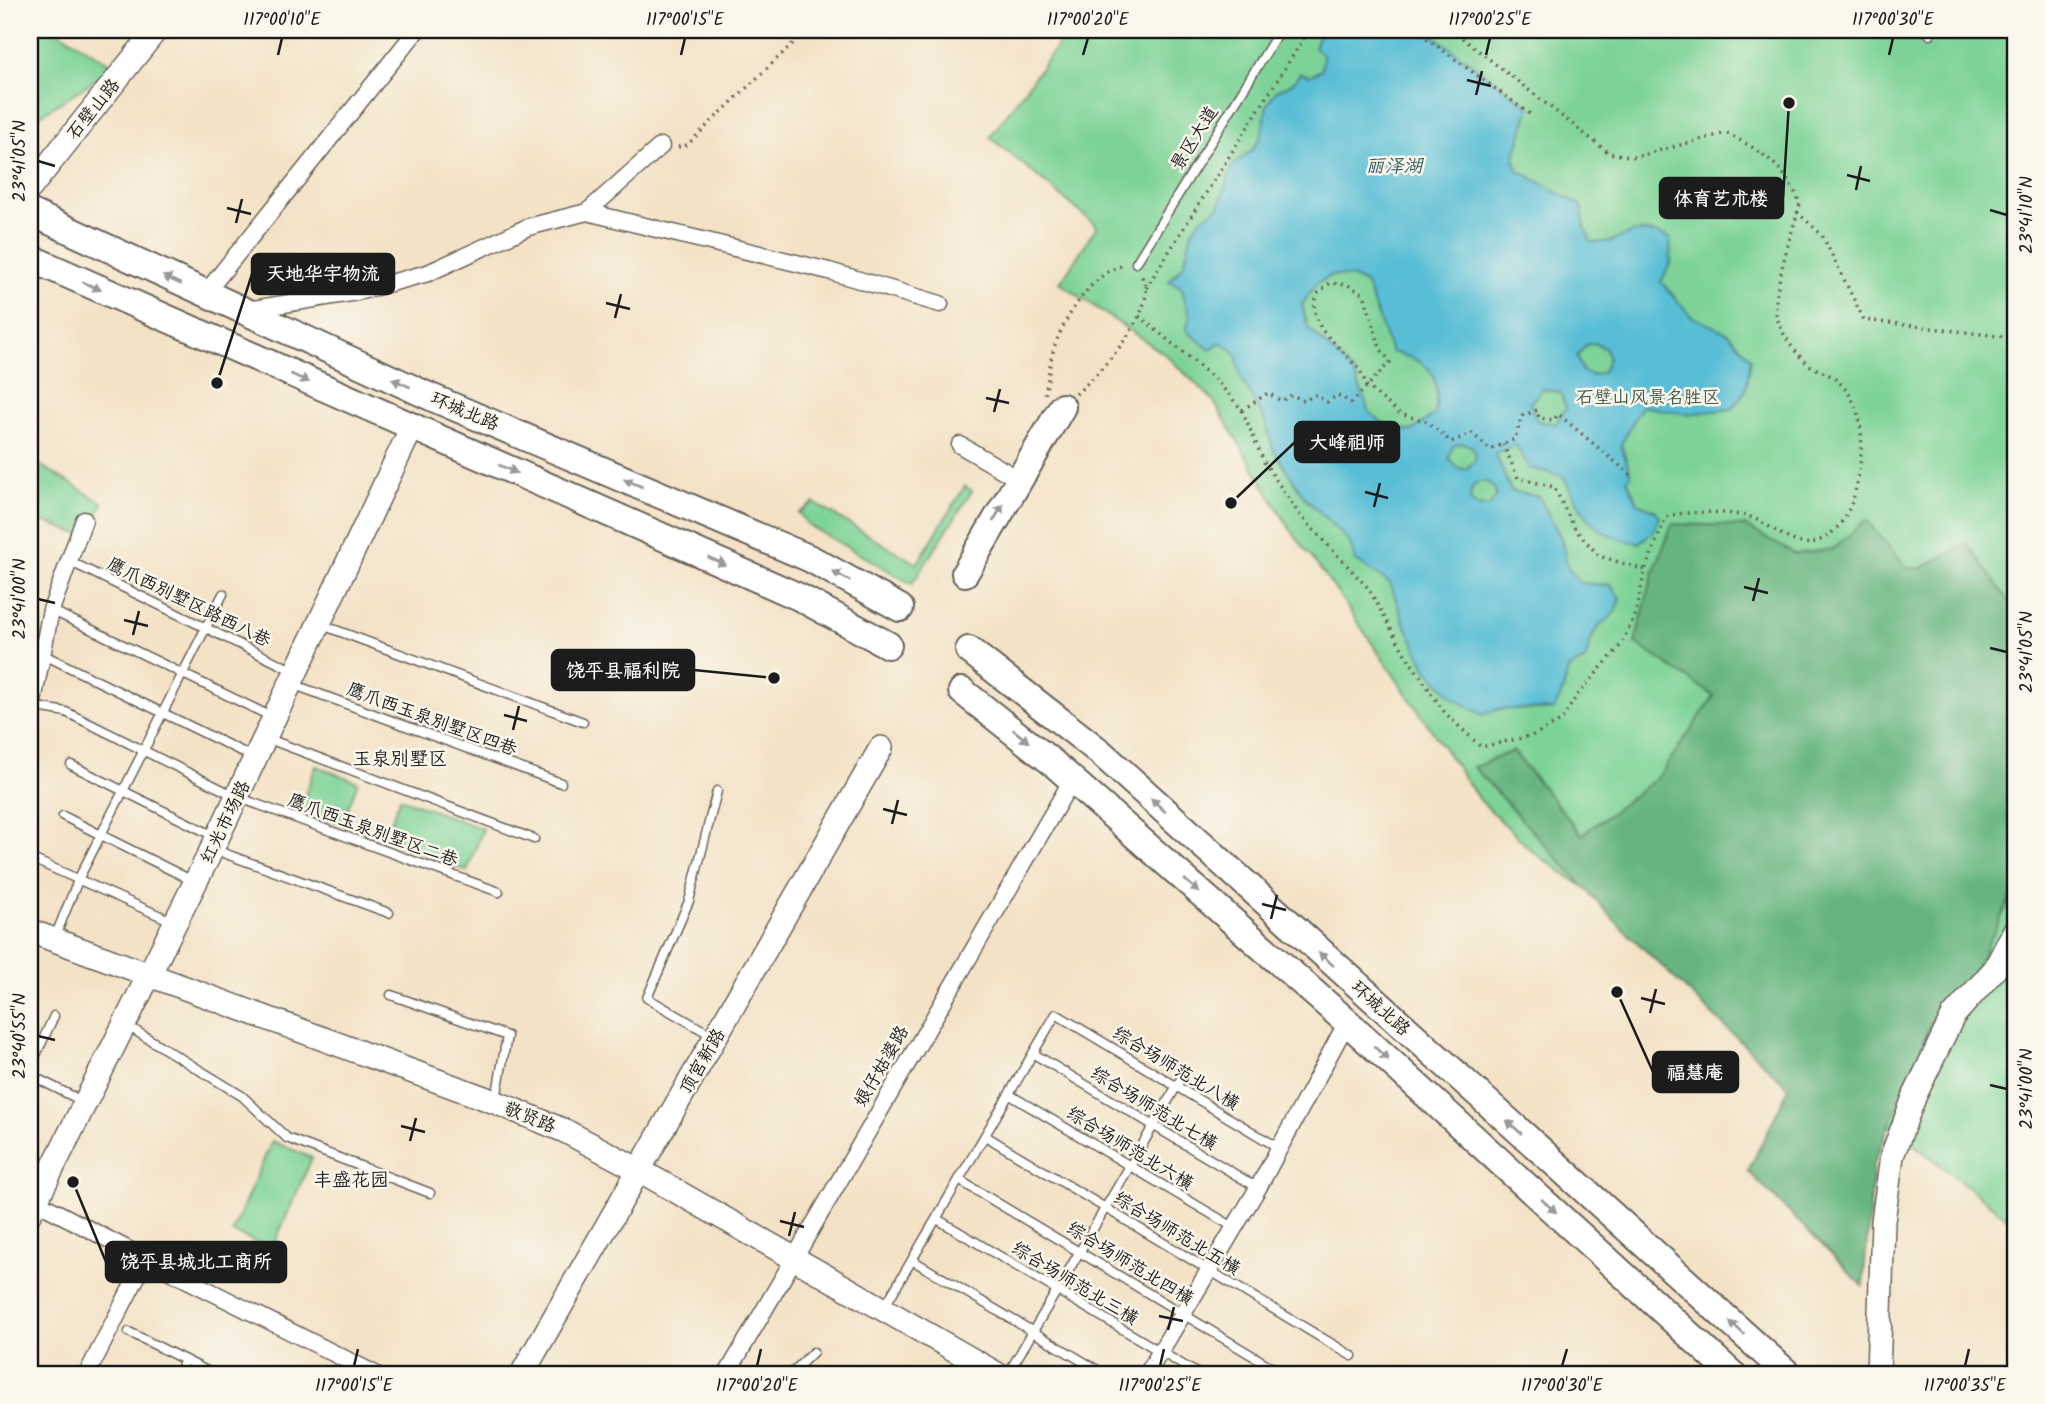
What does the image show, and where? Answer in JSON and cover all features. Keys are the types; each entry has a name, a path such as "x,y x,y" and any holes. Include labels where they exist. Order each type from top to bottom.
{"main road":[{"name":"环城北路","path":"30,212 204,295 433,398 811,559 900,608"},
{"name":"环城北路","path":"30,258 799,597 887,645"},
{"path":"965,573 1018,479 1053,402"},
{"name":"环城北路","path":"969,650 1100,752 1788,1374"},
{"name":"环城北路","path":"962,691 1072,780 1347,1022 1732,1374"}],"street":[{"name":"石壁山路","path":"30,188 156,30"},
{"path":"204,295 417,30"},
{"path":"241,311 357,292 428,273 528,227 586,212 656,149"},
{"path":"586,212 829,271 940,304"},
{"name":"红光市场路","path":"32,1204 266,739 412,427"},
{"path":"960,445 1018,479"},
{"path":"31,705 51,610 83,520"},
{"name":"顶宫新路","path":"522,1374 881,748"},
{"name":"娘仔姑婆路","path":"727,1374 1072,780"},
{"path":"1878,1374 1883,1221 1892,1156 1915,1095 1953,1016 1995,969 2015,930"},
{"name":"敬贤路","path":"30,931 495,1102 565,1131 884,1307 998,1374"},
{"path":"1147,1374 1258,1188 1347,1022"},
{"path":"32,1204 369,1373"},
{"path":"87,1374 146,1259"}],"lane":[{"name":"景区大道","path":"1136,263 1280,30"},
{"name":"鹰爪西别墅区路西八巷","path":"67,560 206,628 295,678"},
{"path":"54,940 79,878 125,792 223,594"},
{"path":"51,610 184,673 266,739"},
{"path":"319,624 583,722"},
{"path":"40,653 164,712 266,739 534,839"},
{"name":"鹰爪西玉泉别墅区四巷","path":"295,678 561,783"},
{"name":"鹰爪西玉泉别墅区二巷","path":"31,705 66,712 237,797 499,892"},
{"path":"71,765 215,843 389,913"},
{"path":"716,1038 647,998 689,901 717,791"},
{"path":"63,816 196,882"},
{"path":"30,858 175,923"},
{"path":"391,995 507,1036 495,1102"},
{"name":"综合场师范北八横","path":"1034,1055 1056,1014 1279,1148"},
{"path":"30,1068 54,1016"},
{"path":"124,1023 242,1096 287,1138 430,1193"},
{"path":"884,1307 1034,1055"},
{"name":"综合场师范北七横","path":"1034,1055 1258,1188"},
{"path":"30,1075 85,1102"},
{"path":"1008,1374 1182,1077"},
{"name":"综合场师范北六横","path":"1010,1095 1234,1228"},
{"name":"综合场师范北五横","path":"986,1137 1352,1356"},
{"name":"综合场师范北四横","path":"959,1180 1283,1374"},
{"name":"综合场师范北三横","path":"937,1219 1198,1374"},
{"path":"912,1260 1104,1374"},
{"path":"128,1332 213,1374"},
{"path":"791,1374 813,1352"},
{"path":"178,1374 185,1360"}],"path":[{"path":"656,149 687,145 807,30"},
{"path":"880,30 895,42"},
{"path":"1053,402 1104,368 1139,316 1146,288 1309,30"},
{"path":"1415,30 1530,114"},
{"path":"1139,316 1215,379 1242,410 1264,462 1300,514 1368,588 1405,654 1446,713 1481,747 1531,736 1562,721 1576,697 1620,646 1636,613 1645,570 1666,517 1674,513 1753,517 1798,543 1817,542 1841,524 1855,496 1862,431 1854,404 1836,379 1808,364 1787,338 1776,313 1781,277 1800,204 1784,173 1752,146 1726,132 1634,157 1609,153 1452,30"},
{"path":"1797,212 1822,235 1864,320 2015,338"},
{"path":"1053,402 1057,340 1090,286 1113,267 1136,263 1146,288"},
{"path":"1242,410 1268,393 1282,401 1292,394 1304,401 1315,395 1327,401 1338,395 1351,403 1367,386 1390,362 1380,348 1371,309 1364,294 1348,285 1330,283 1317,294 1314,310 1321,329 1360,370 1367,386 1400,414 1428,422 1451,442 1472,433 1490,450 1515,439 1522,416 1537,410 1539,418 1554,420 1558,414 1631,475"},
{"path":"1503,444 1518,478 1554,487 1575,529 1599,556 1645,570"}],"green space":[{"path":"30,30 56,30 115,67 30,122"},
{"name":"石壁山风景名胜区","path":"1069,30 2015,30 2015,1224 1620,913 1532,851 1478,798 1332,585 1290,529 1213,400 1167,356 1060,283 1097,226 990,137"},
{"path":"30,459 103,503 85,536 30,517"},
{"path":"965,486 972,491 912,584 808,525 799,513 814,503 917,564"},
{"path":"1866,520 1906,567 1920,569 1967,543 2015,610 2015,889 1975,970 1931,1022 1874,1164 1863,1286 1748,1171 1789,1088 1619,925 1473,767 1513,751 1582,835 1659,776 1714,696 1635,643 1653,574 1672,524 1745,526 1795,554 1833,549"},
{"path":"316,766 358,782 342,824 300,808"},
{"path":"400,798 483,829 467,871 384,840"},
{"path":"272,1141 312,1158 272,1249 232,1232"}],"water":[{"name":"丽泽湖","path":"1320,30 1426,30 1530,107 1514,159 1518,170 1582,206 1584,224 1591,242 1613,240 1644,231 1670,238 1671,262 1661,282 1692,317 1728,333 1751,358 1746,390 1732,409 1686,414 1642,406 1621,444 1631,475 1627,480 1638,503 1656,511 1660,517 1653,532 1639,543 1610,535 1591,522 1563,476 1529,468 1516,445 1495,453 1511,491 1539,497 1561,538 1568,568 1580,583 1610,585 1620,598 1615,611 1594,633 1585,660 1568,669 1563,691 1554,710 1499,709 1482,715 1451,696 1427,670 1403,620 1390,583 1356,561 1349,541 1305,498 1273,449 1266,423 1240,376 1236,353 1220,342 1210,350 1186,330 1190,317 1181,287 1169,281 1184,265 1192,232 1198,222 1219,206 1232,166 1253,149 1261,136 1267,105 1276,91 1293,83 1300,73 1310,76 1322,69 1323,55 1314,48","holes":["1332,275 1351,277 1366,284 1391,352 1415,360 1430,371 1437,388 1435,414 1412,431 1389,428 1370,413 1354,373 1308,327 1302,305 1317,283","1595,343 1605,348 1609,358 1603,372 1592,375 1582,371 1577,356 1586,345","1542,389 1560,392 1566,408 1556,424 1537,421 1530,403","1461,443 1471,446 1475,453 1475,460 1466,469 1457,468 1449,458 1453,446","1479,482 1489,483 1495,490 1496,497 1489,507 1476,506 1470,500 1472,487"]}],"place":[{"name":"体育艺术楼","path":"1789,103"},
{"name":"天地华宇物流","path":"217,383"},
{"name":"大峰祖师","path":"1231,503"},
{"name":"饶平县福利院","path":"774,678"},
{"name":"福慧庵","path":"1617,992"},
{"name":"饶平县城北工商所","path":"73,1182"}],"district":[{"name":"玉泉别墅区","path":"400,758"},
{"name":"丰盛花园","path":"351,1179"}]}
